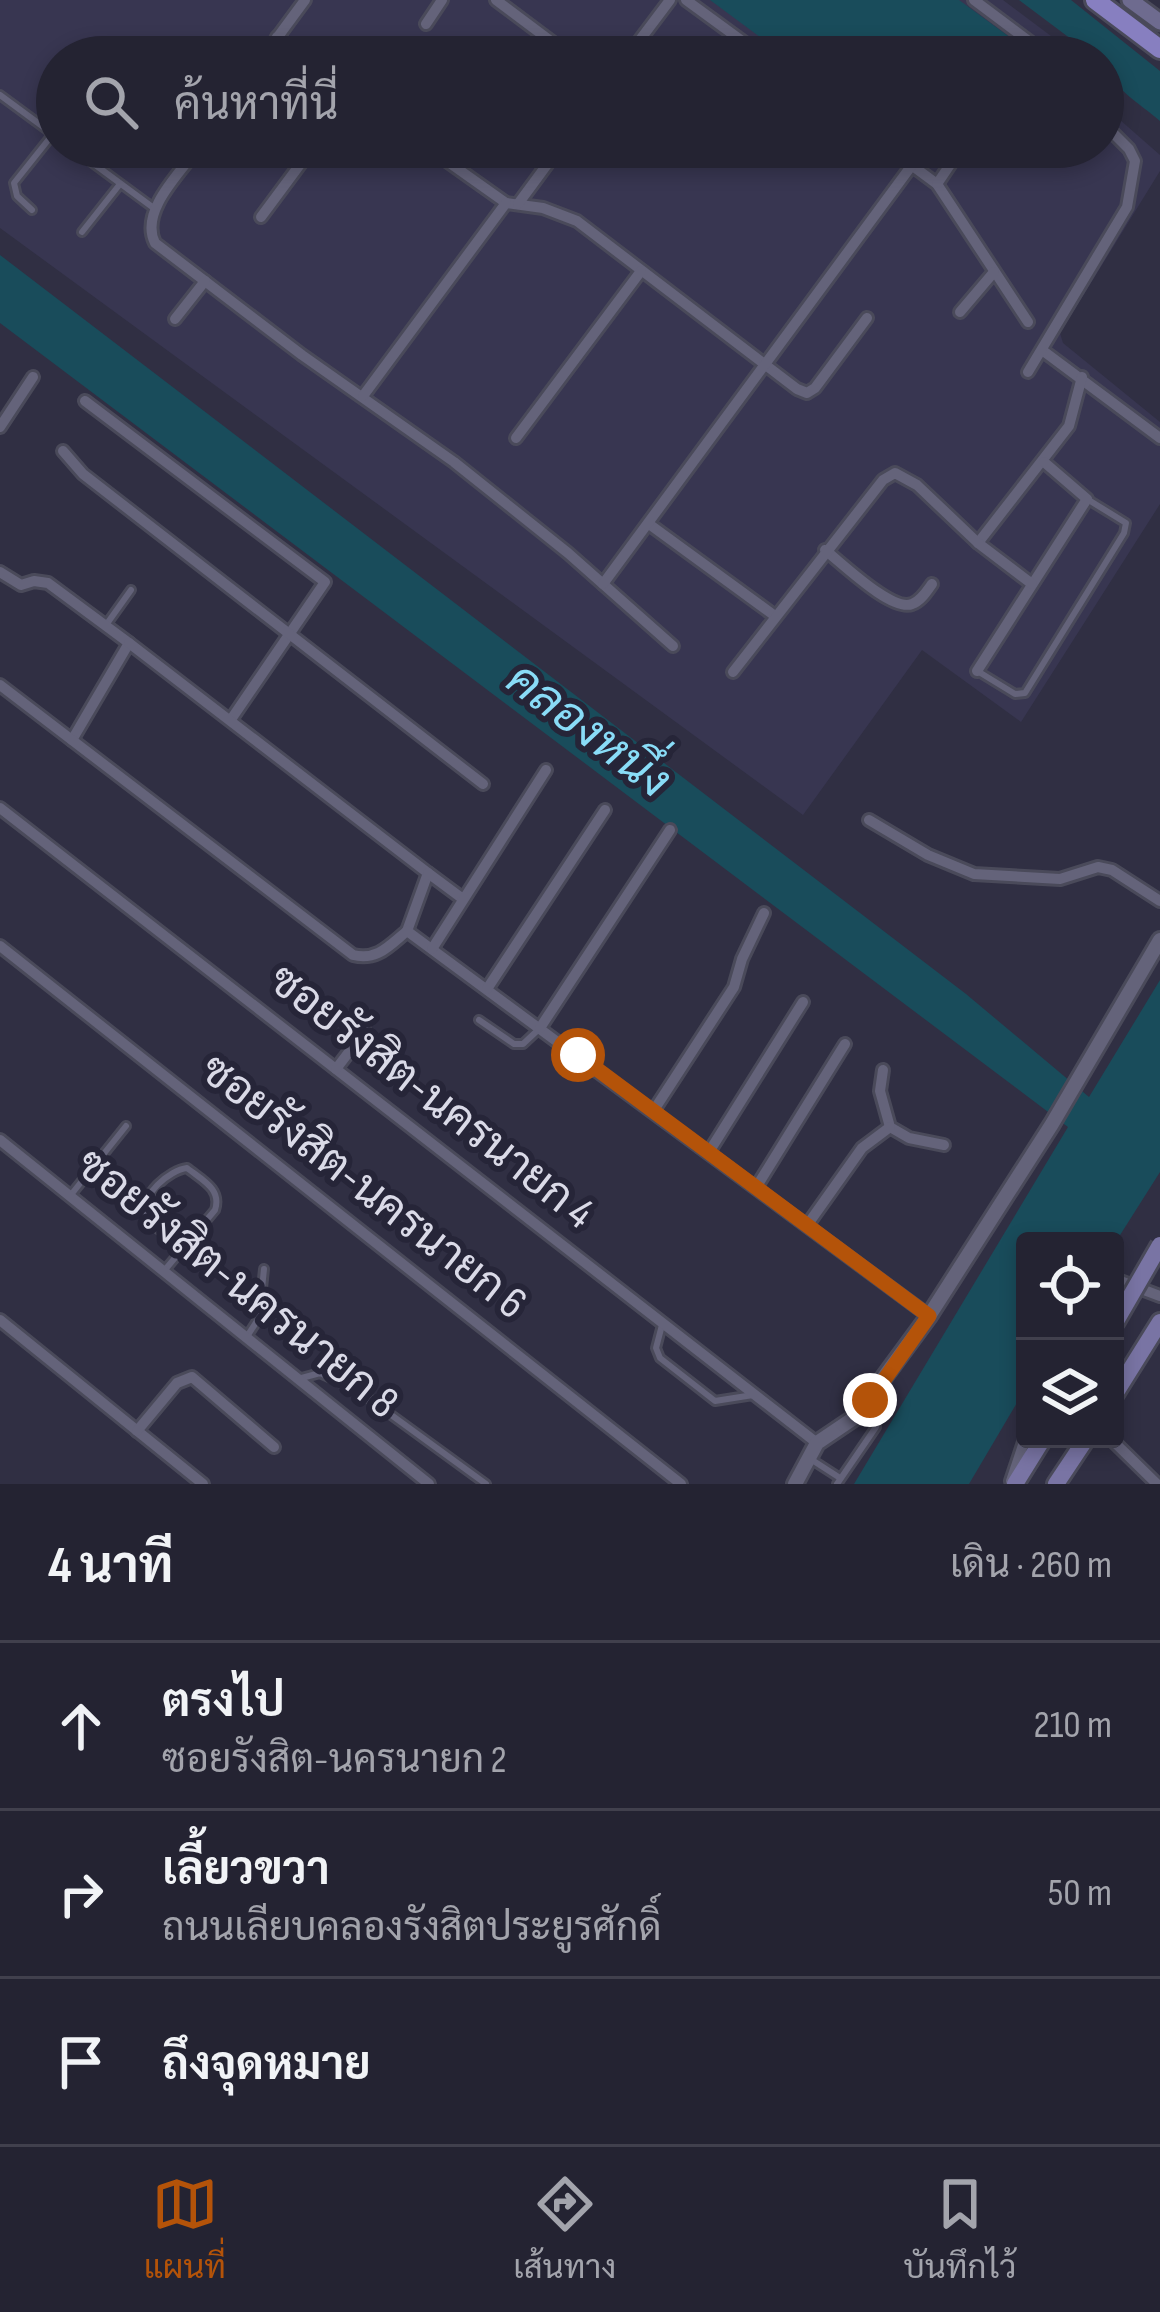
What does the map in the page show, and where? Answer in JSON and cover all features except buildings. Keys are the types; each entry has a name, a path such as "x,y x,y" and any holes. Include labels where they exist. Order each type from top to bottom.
{"highway":[{"path":"1095,0 1160,49"}],"main road":[{"path":"1130,0 1160,22"},
{"path":"1124,1307 1160,1244"},
{"path":"1124,1380 1160,1322"},
{"path":"1013,1484 1037,1448"},
{"path":"1056,1484 1080,1448"}],"street":[{"path":"278,36 305,0"},
{"path":"426,24 442,0"},
{"path":"496,0 544,36"},
{"path":"643,36 670,0"},
{"path":"686,0 735,36"},
{"path":"974,0 1021,36"},
{"path":"1028,372 1127,207 1135,161 1124,144"},
{"path":"184,168 155,209 151,238 454,462 673,646"},
{"path":"261,217 297,168"},
{"path":"458,168 512,204 543,208 577,221 807,392 815,388 867,318"},
{"path":"363,396 542,168"},
{"path":"603,584 911,168"},
{"path":"915,168 937,184 1028,322"},
{"path":"937,184 948,168"},
{"path":"516,438 641,271"},
{"path":"960,312 994,272"},
{"path":"175,319 205,281"},
{"path":"1042,350 1160,439"},
{"path":"0,427 33,377"},
{"path":"978,543 1069,426 1082,377"},
{"path":"85,400 324,580 325,585 232,718"},
{"path":"63,451 83,474 483,784"},
{"path":"977,671 1087,500 1044,462"},
{"path":"733,672 825,550 895,472 917,485 978,543 1032,584"},
{"path":"650,524 775,616"},
{"path":"825,550 891,603 917,603 932,584"},
{"path":"0,572 21,585 34,580 48,583 232,718 464,899"},
{"path":"72,740 129,643"},
{"path":"0,685 353,956 380,954 407,931 428,873"},
{"path":"432,949 546,770"},
{"name":"ซอยรังสิต-นครนายก 4","path":"0,808 817,1443"},
{"path":"487,989 605,810"},
{"path":"869,820 928,855 974,874 1060,879 1098,867 1112,870 1160,901"},
{"path":"540,1028 670,830"},
{"path":"653,1110 734,987 764,913"},
{"path":"407,931 929,1316"},
{"path":"795,1484 817,1443 854,1418 870,1400 929,1316 1052,1124 1160,940"},
{"name":"ซอยรังสิต-นครนายก 6","path":"0,946 681,1484"},
{"path":"709,1152 803,1002"},
{"path":"336,1069 364,1031"},
{"path":"757,1186 844,1044"},
{"path":"883,1070 880,1090 890,1127 909,1138 944,1145"},
{"path":"808,1224 862,1148 890,1127"},
{"name":"ซอยรังสิต-นครนายก 8","path":"0,1140 429,1484"},
{"path":"1124,1282 1160,1296"},
{"path":"0,1320 203,1484"},
{"path":"137,1430 177,1383 192,1377 274,1447"},
{"path":"1013,1484 1022,1448"},
{"path":"1120,1448 1157,1484"}],"lane":[{"path":"0,95 36,121"},
{"path":"32,210 16,196 14,183 36,157"},
{"path":"98,168 155,209"},
{"path":"82,232 120,184"},
{"path":"977,671 1015,694 1025,693 1124,533 1122,518 1087,500"},
{"path":"106,626 131,590"},
{"path":"479,1020 514,1044 524,1044 540,1028"},
{"path":"70,1196 126,1126"},
{"path":"164,1271 215,1210 218,1199 215,1190 187,1168 169,1173 148,1199 145,1211 149,1220 183,1247"},
{"path":"246,1338 262,1307 264,1269"},
{"path":"662,1321 656,1348 671,1367 715,1401 753,1395"},
{"path":"298,1379 320,1373 357,1390 486,1484"},
{"path":"808,1458 838,1481 876,1427 870,1400"}],"shaded area":[{"path":"0,0 1003,0 1051,36 36,36 36,168 1124,168 1124,123 1160,155 1160,171 1060,333 1063,343 1160,422 1160,504 1021,722 922,650 803,815 0,228"}],"water":[{"path":"710,0 959,0 1008,36 759,36"},
{"path":"1019,0 1071,0 1116,36 1067,36"},
{"path":"1124,42 1160,71 1160,121 1124,91"},
{"name":"คลองหนึ่ง","path":"0,255 966,994 1089,1097 1160,980 1160,1172 1122,1232 1016,1232 1016,1404 969,1484 854,1484 1068,1127 0,323"}],"route":[{"path":"578,1055 929,1316 870,1400"}]}
